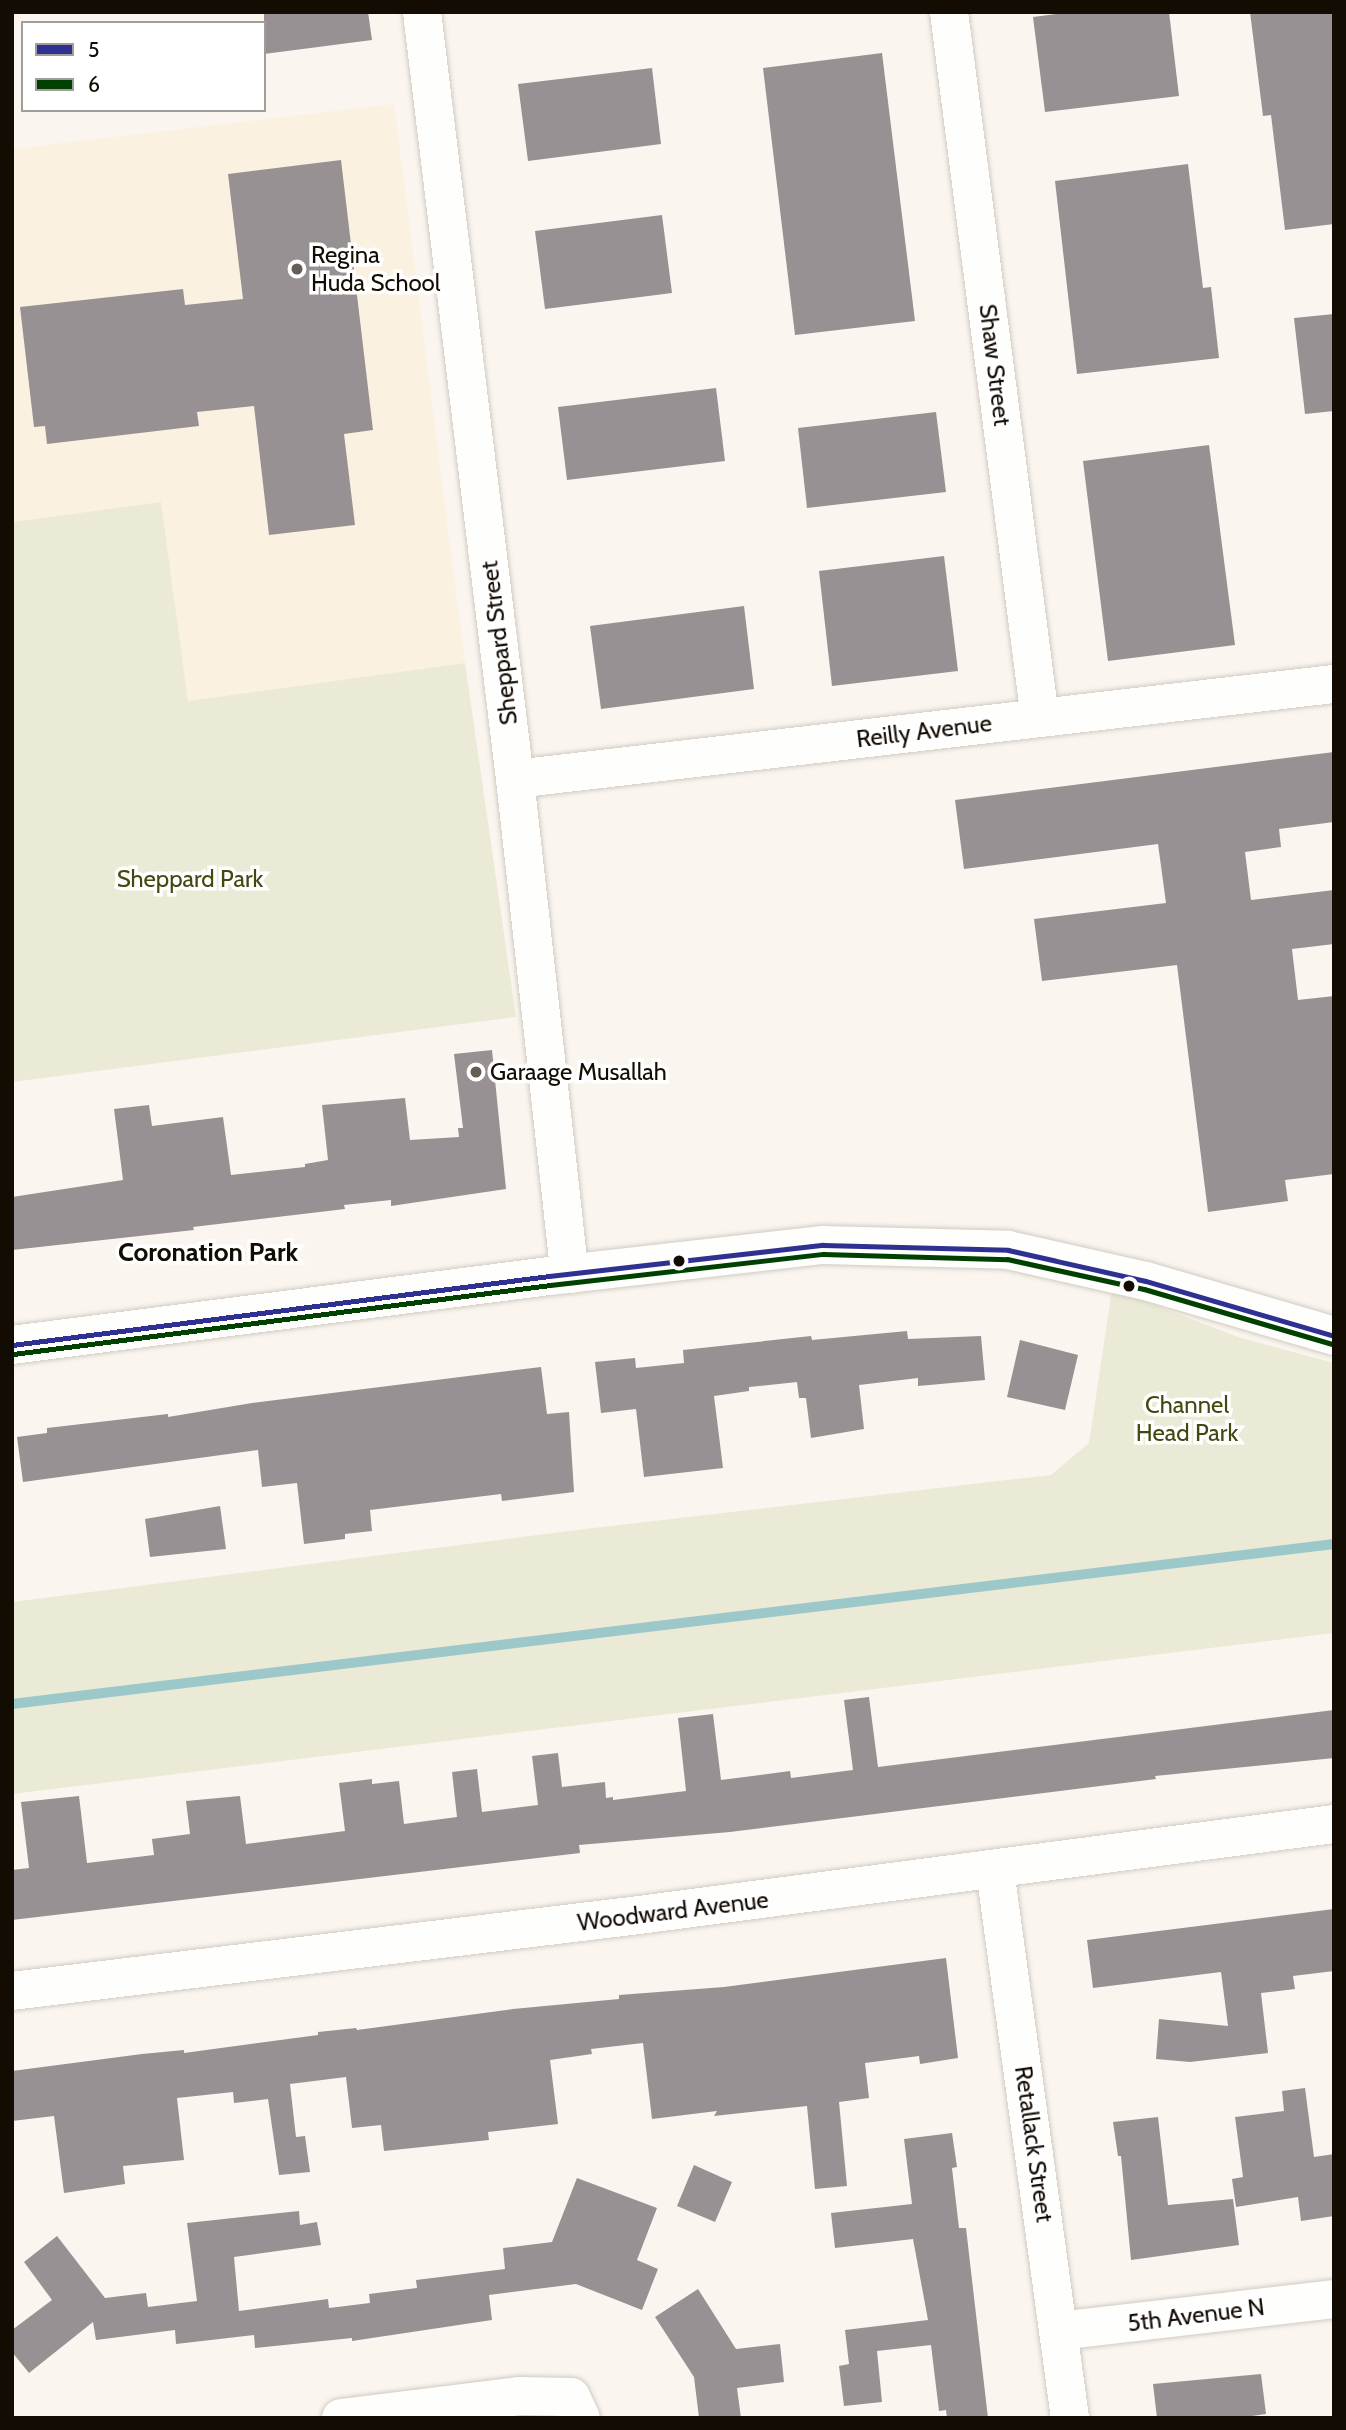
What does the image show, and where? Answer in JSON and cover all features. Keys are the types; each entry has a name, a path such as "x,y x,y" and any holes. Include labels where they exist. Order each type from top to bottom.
{"street":[{"name":"Sheppard Street","path":"422,12 515,779 570,1274"},
{"name":"Shaw Street","path":"949,12 1040,718"},
{"name":"Reilly Avenue","path":"515,779 1334,684"},
{"path":"12,1345 570,1274 823,1245 1008,1250 1146,1281 1334,1336"},
{"name":"Woodward Avenue","path":"12,1992 995,1870 1334,1824"},
{"name":"Retallack Street","path":"995,1870 1070,2418"},
{"name":"5th Avenue N","path":"1059,2331 1334,2299"},
{"path":"341,2418 519,2396 571,2397 582,2418"}],"shaded area":[{"path":"394,104 465,663 188,702 161,502 12,522 12,149"}],"green space":[{"name":"Sheppard Park","path":"161,502 188,701 465,663 516,1017 12,1082 12,522"},
{"name":"Channel Head Park","path":"1112,1289 1241,1338 1334,1363 1334,1633 12,1794 12,1602 585,1529 1051,1475 1089,1443"}],"building":[{"path":"264,12 368,12 372,40 266,54"},
{"path":"1072,12 1169,12 1179,96 1045,112 1033,17"},
{"path":"1250,12 1334,12 1334,224 1285,230 1271,115 1263,116"},
{"path":"882,53 915,321 795,335 763,68"},
{"path":"652,68 661,144 528,161 518,84"},
{"path":"341,160 373,430 344,434 355,525 269,535 254,406 197,412 199,426 47,444 45,426 34,427 20,307 183,289 185,305 243,299 228,174"},
{"path":"1188,164 1203,288 1211,287 1219,358 1077,374 1055,181"},
{"path":"662,215 672,293 545,309 535,231"},
{"path":"1334,314 1334,411 1305,414 1294,318"},
{"path":"716,388 725,461 567,480 558,407"},
{"path":"936,412 946,492 807,508 798,428"},
{"path":"1209,445 1235,645 1108,661 1083,461"},
{"path":"944,556 958,671 832,686 819,571"},
{"path":"744,606 754,689 601,709 590,626"},
{"path":"1334,752 1334,822 1279,829 1281,847 1245,852 1251,900 1334,890 1334,944 1292,949 1298,1000 1334,996 1334,1174 1285,1180 1288,1201 1208,1212 1177,965 1042,981 1034,919 1166,903 1158,844 964,869 955,800"},
{"path":"492,1050 506,1189 391,1206 391,1200 344,1205 345,1209 193,1227 194,1230 12,1250 12,1197 123,1180 114,1109 149,1105 152,1126 223,1117 231,1175 305,1167 305,1164 328,1160 322,1105 405,1098 410,1140 459,1137 458,1128 463,1128 454,1054"},
{"path":"907,1331 908,1339 981,1336 985,1380 918,1386 918,1378 859,1385 864,1429 811,1438 806,1398 799,1398 797,1382 749,1387 749,1391 714,1396 723,1468 644,1477 636,1409 601,1413 595,1362 635,1358 636,1368 684,1363 683,1350 811,1336 812,1340"},
{"path":"1020,1340 1078,1355 1065,1410 1007,1397"},
{"path":"541,1367 547,1414 569,1412 574,1492 502,1501 501,1494 370,1510 372,1531 345,1534 345,1539 304,1544 297,1483 262,1487 258,1450 23,1482 17,1437 47,1433 47,1428 168,1414 168,1417 252,1403"},
{"path":"220,1506 226,1549 150,1557 145,1519"},
{"path":"869,1697 878,1767 1334,1710 1334,1758 1155,1776 1156,1779 730,1832 579,1845 580,1853 12,1920 12,1870 29,1868 21,1802 79,1796 87,1863 154,1855 152,1839 190,1834 186,1801 240,1796 246,1844 345,1831 339,1783 372,1779 372,1784 399,1781 404,1824 457,1817 452,1772 477,1769 482,1812 538,1805 532,1756 558,1753 562,1787 605,1782 606,1798 613,1797 613,1800 686,1791 678,1718 713,1714 721,1780 790,1771 791,1778 853,1770 844,1700"},
{"path":"1334,1909 1334,1971 1293,1976 1295,1989 1261,1993 1268,2053 1190,2062 1156,2059 1159,2019 1228,2026 1221,1972 1093,1988 1087,1940"},
{"path":"946,1958 958,2058 920,2064 919,2056 865,2063 869,2098 839,2102 847,2186 815,2189 807,2106 714,2116 717,2111 652,2119 643,2043 591,2049 592,2054 550,2060 558,2124 488,2132 489,2140 384,2151 381,2125 352,2128 346,2077 290,2084 296,2137 305,2136 310,2172 279,2175 268,2099 234,2103 233,2092 177,2098 184,2160 123,2166 125,2184 64,2193 54,2116 12,2121 12,2071 142,2054 184,2050 184,2053 318,2035 318,2032 357,2030 513,2009 619,1999 619,1995 724,1987"},
{"path":"1305,2088 1314,2157 1334,2154 1334,2216 1301,2221 1298,2197 1236,2207 1232,2179 1243,2177 1235,2117 1284,2111 1282,2091"},
{"path":"1158,2117 1168,2205 1233,2199 1239,2245 1131,2260 1121,2156 1118,2156 1113,2122"},
{"path":"952,2133 957,2167 952,2168 959,2228 966,2228 988,2418 947,2418 946,2410 939,2411 931,2345 877,2351 882,2402 844,2406 839,2366 849,2364 845,2330 928,2320 913,2239 835,2248 831,2213 912,2204 904,2139"},
{"path":"694,2165 732,2182 715,2222 677,2206"},
{"path":"577,2178 657,2208 637,2260 658,2269 642,2310 576,2284 489,2295 492,2320 352,2341 352,2338 255,2348 254,2335 176,2344 175,2330 96,2340 93,2322 29,2373 12,2352 12,2330 52,2300 24,2262 57,2236 105,2298 146,2293 148,2307 197,2301 187,2223 299,2211 300,2225 317,2222 321,2245 234,2257 239,2311 328,2299 329,2308 370,2303 369,2294 417,2288 416,2280 505,2269 503,2248 552,2242"},
{"path":"698,2289 736,2349 780,2344 784,2382 737,2388 741,2418 699,2418 694,2377 655,2317"},
{"path":"1261,2374 1266,2414 1238,2418 1157,2418 1153,2384"}],"waterway":[{"path":"12,1704 1334,1544"}],"transit line":[{"name":"5","path":"12,1345 549,1276 823,1245 1008,1250 1146,1281 1334,1336"},
{"name":"6","path":"13,1354 550,1285 823,1254 1007,1259 1144,1289 1332,1344"}],"place":[{"name":"Regina Huda School","path":"297,269"},
{"name":"Garaage Musallah","path":"476,1072"}],"district":[{"name":"Coronation Park","path":"208,1253"}]}
